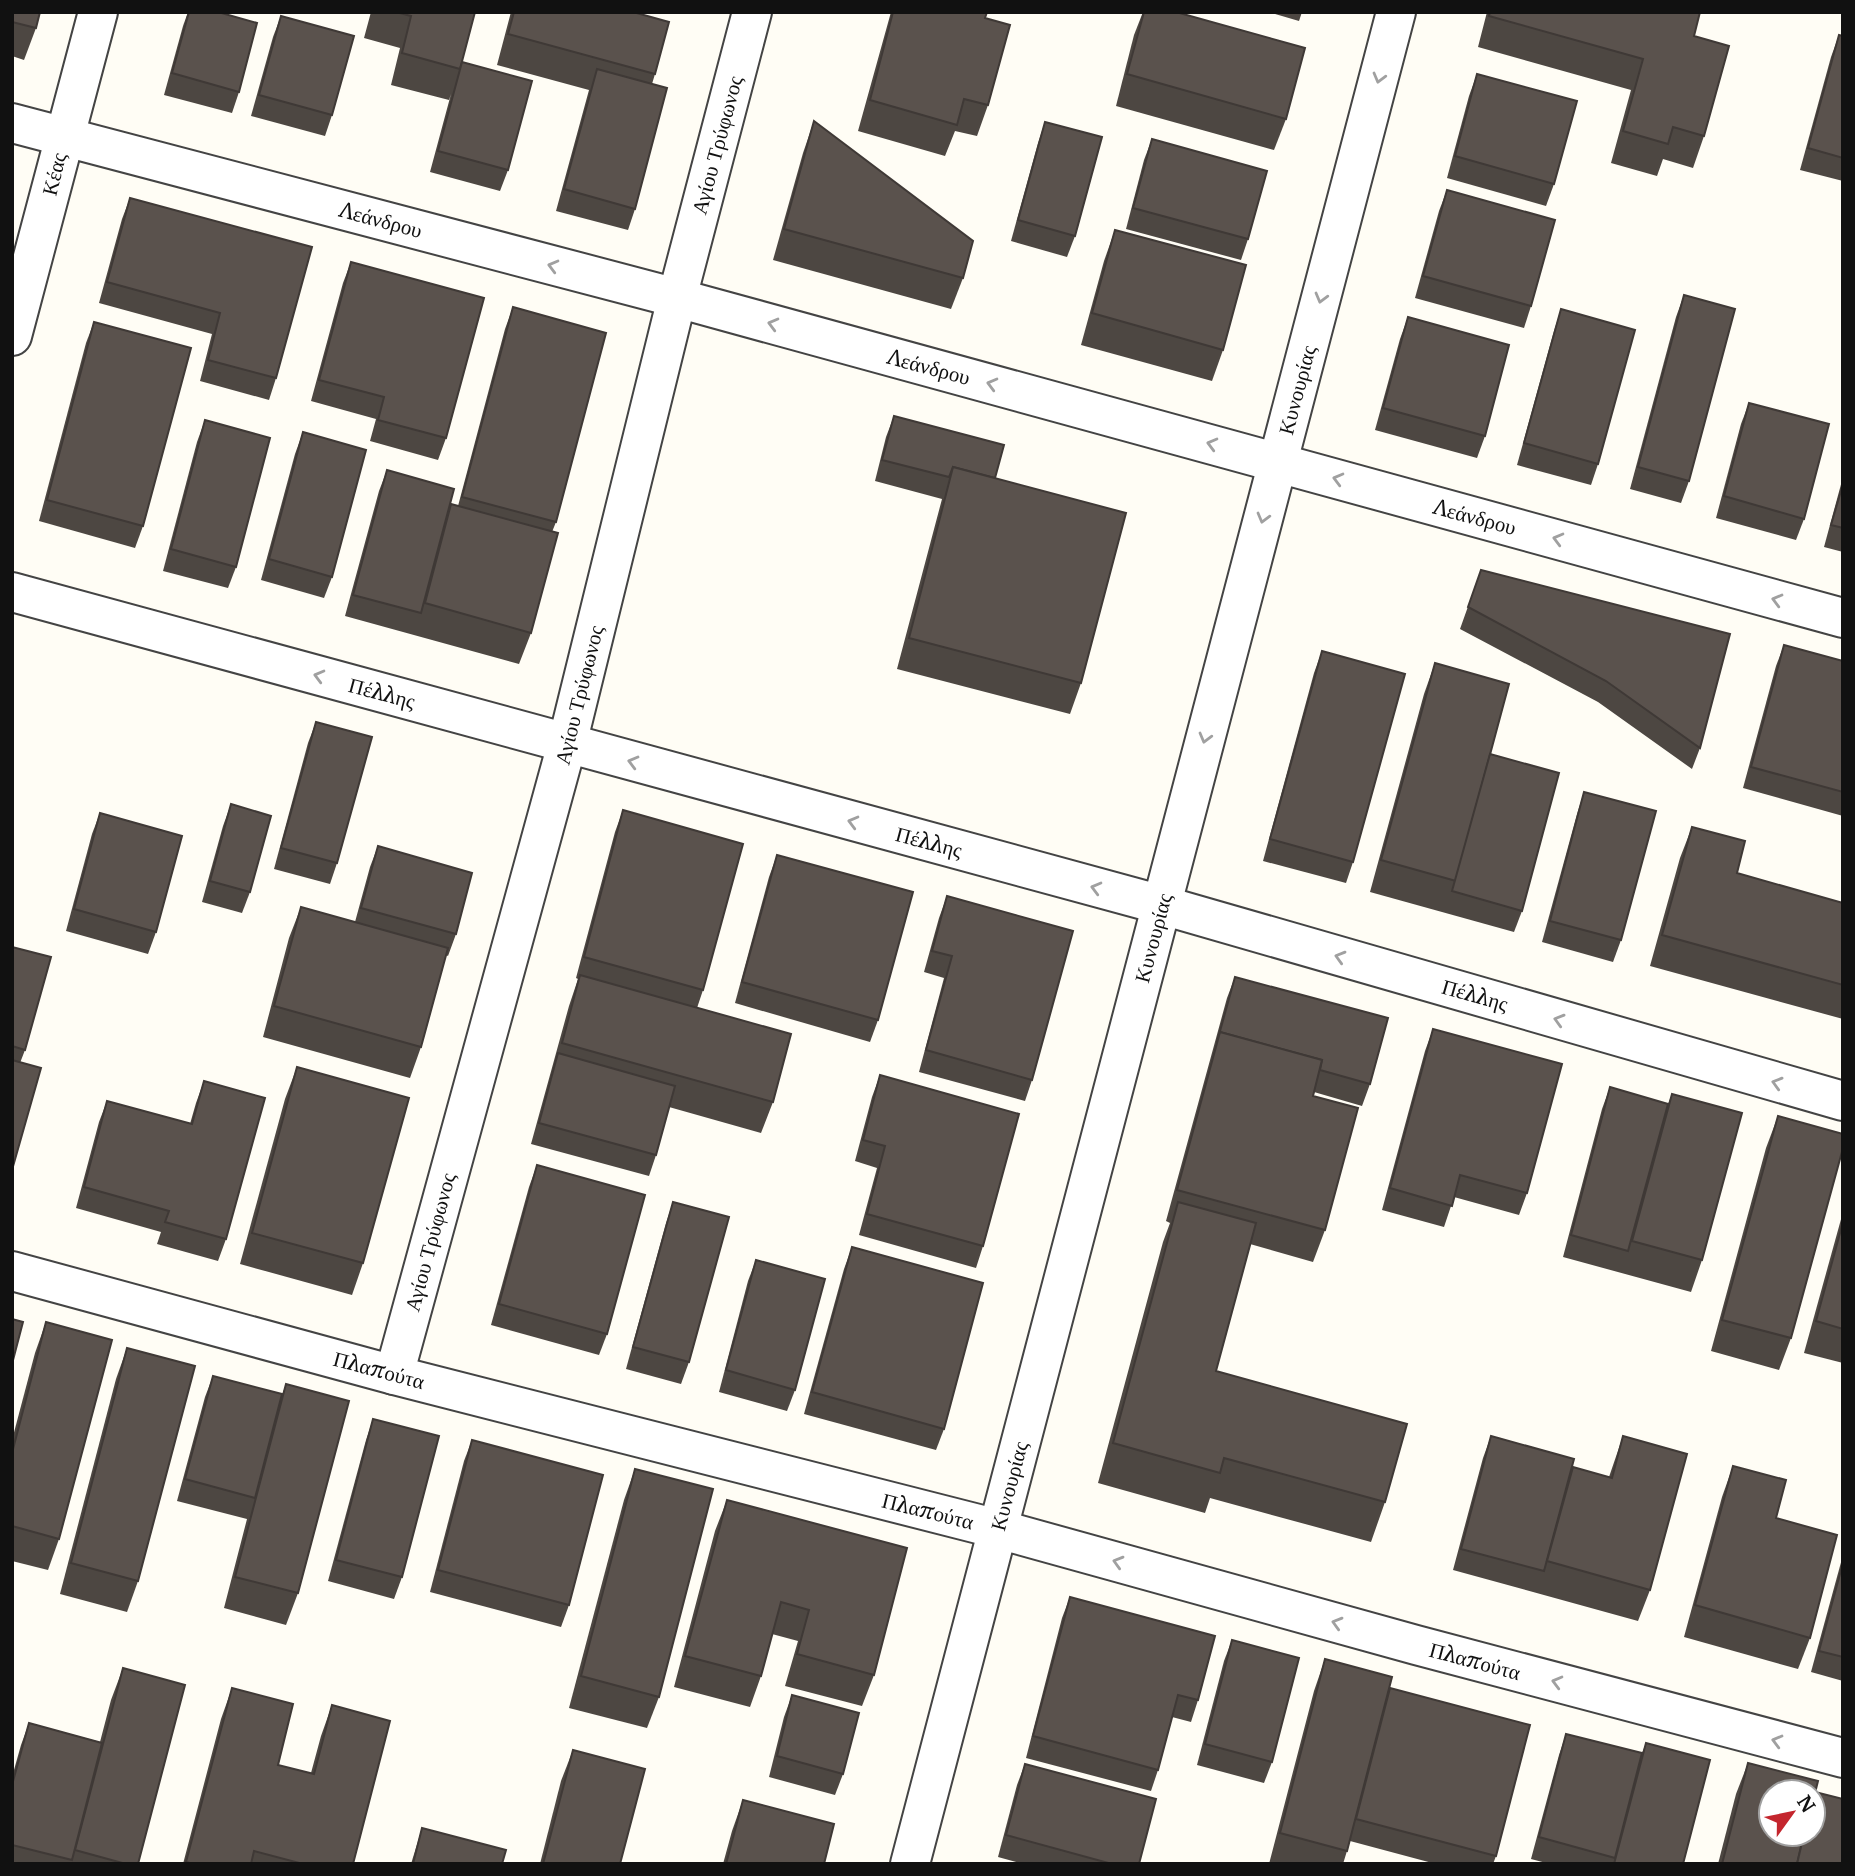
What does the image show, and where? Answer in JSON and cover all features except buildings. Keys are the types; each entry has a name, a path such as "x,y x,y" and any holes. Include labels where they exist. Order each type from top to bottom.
{"street":[{"name":"Κέας","path":"12,336 98,12"},
{"name":"Αγίου Τρύφωνος","path":"394,1375 567,744 751,12"},
{"name":"Κυνουρίας","path":"910,1864 1396,12"},
{"name":"Λεάνδρου","path":"12,123 677,298 1843,618"},
{"name":"Πέλλης","path":"12,592 1162,905 1843,1101"},
{"name":"Πλαπούτα","path":"12,1271 394,1375 998,1529 1416,1645 1843,1758"}]}
